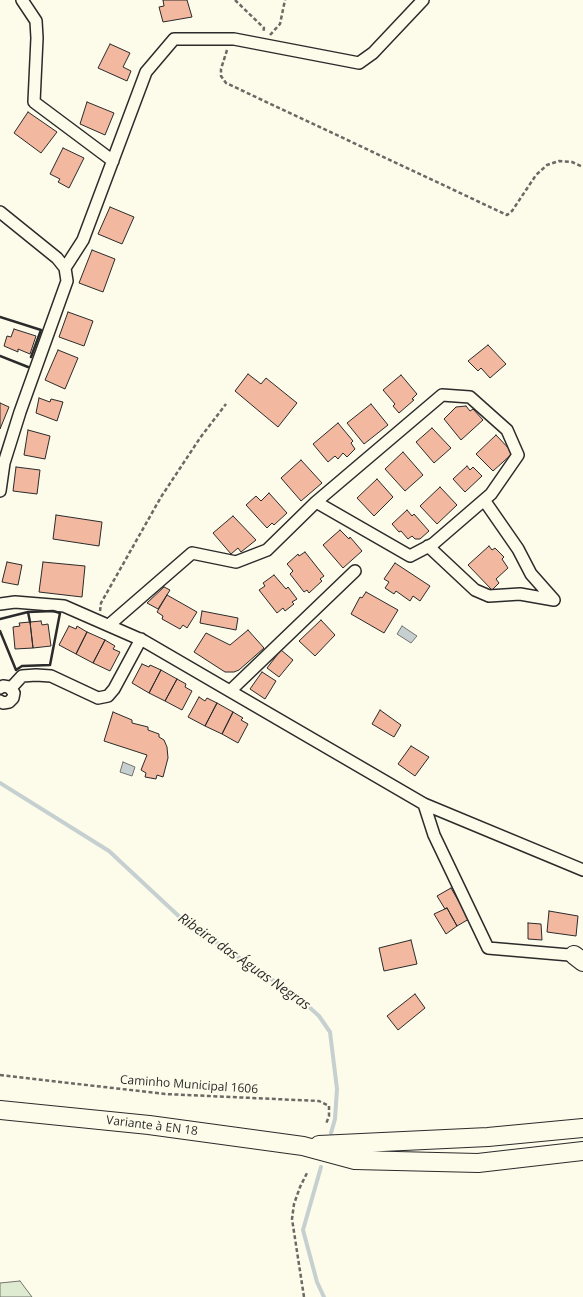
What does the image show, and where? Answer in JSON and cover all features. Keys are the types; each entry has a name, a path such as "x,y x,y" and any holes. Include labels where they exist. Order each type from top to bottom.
{"main road":[{"name":"Variante à EN 18","path":"0,1110 149,1125 303,1146 355,1160 478,1163 583,1151"},
{"name":"Variante à EN 18","path":"303,1146 488,1137 583,1128"}],"street":[{"path":"15,0 22,0 36,21 34,102 113,161"},
{"path":"65,268 83,240 146,72 174,38 231,38 359,63 373,53 423,0"},
{"path":"0,212 57,258 65,268 67,281 20,412 4,463 0,491"},
{"path":"103,623 192,553 236,562 267,550 316,502 442,395 470,397 507,430 518,455 491,494 428,546 410,556 316,502"},
{"path":"428,546 475,590 489,596 520,594 554,600 531,574 518,549 484,500"},
{"path":"230,691 355,571"},
{"path":"0,604 15,602 64,606 141,639 424,804 583,870"},
{"path":"0,701 6,703 11,700 14,693 6,688 22,676 51,676 98,698 108,696 114,689 141,639"},
{"path":"424,804 434,835 488,948 580,958"}],"path":[{"path":"235,0 264,28 262,44"},
{"path":"262,44 280,24 285,0"},
{"path":"231,38 221,69 221,76 226,83 507,215 512,211 536,175 547,165 566,161 583,167"},
{"path":"103,623 101,603 161,497 200,438 226,404"},
{"name":"Caminho Municipal 1606","path":"0,1075 165,1094 319,1101 329,1106 329,1116 326,1124"},
{"path":"304,1297 292,1219 294,1204 308,1171"}],"green space":[{"path":"20,1281 32,1297 0,1297 0,1283"}],"shaded area":[{"path":"402,626 417,636 411,643 397,634"},
{"path":"123,762 135,767 132,776 120,772"}],"building":[{"path":"163,0 187,0 192,17 163,22 159,7 164,6"},
{"path":"110,44 130,53 123,67 131,71 127,81 98,68"},
{"path":"87,102 114,113 105,135 80,124"},
{"path":"28,112 57,132 41,153 14,133"},
{"path":"63,148 84,158 69,188 58,182 60,179 50,174"},
{"path":"110,207 134,217 122,244 98,234"},
{"path":"92,250 115,259 103,292 79,283"},
{"path":"68,312 93,321 84,346 59,337"},
{"path":"14,329 36,336 30,354 18,349 18,352 4,346 7,336 11,337"},
{"path":"488,345 506,364 490,378 481,368 478,371 468,361"},
{"path":"58,350 78,358 65,389 45,380"},
{"path":"248,374 261,384 266,378 297,403 278,427 235,391"},
{"path":"401,375 417,394 412,399 414,400 399,413 393,406 395,404 383,390"},
{"path":"39,398 50,402 51,399 63,402 57,421 36,413"},
{"path":"0,403 9,407 0,429"},
{"path":"371,404 388,425 364,444 347,423"},
{"path":"466,406 470,411 473,409 483,420 461,440 444,419 456,407"},
{"path":"338,423 353,441 351,443 355,449 347,457 343,453 338,459 335,456 328,462 313,444"},
{"path":"432,428 451,448 434,463 416,442"},
{"path":"28,430 50,436 45,459 24,455"},
{"path":"496,435 513,453 493,471 476,454"},
{"path":"403,452 423,475 405,491 385,469"},
{"path":"301,460 322,483 301,501 281,478"},
{"path":"467,466 470,470 473,467 482,476 465,492 453,479"},
{"path":"16,467 40,470 37,494 13,491"},
{"path":"377,479 393,497 374,516 357,498"},
{"path":"440,487 457,505 437,524 420,506"},
{"path":"269,493 287,513 274,525 272,523 267,528 246,505 256,496 261,501"},
{"path":"407,510 412,516 414,514 429,531 420,539 415,539 412,536 408,539 392,524"},
{"path":"56,515 102,522 99,546 53,539"},
{"path":"233,516 256,540 241,552 238,548 231,554 213,533"},
{"path":"340,530 349,539 350,537 362,551 343,568 323,545"},
{"path":"489,546 492,550 495,548 504,557 502,559 508,568 496,579 499,583 492,590 468,565"},
{"path":"305,552 324,576 320,579 322,581 309,593 307,590 304,592 290,574 293,571 287,564 298,554 299,556"},
{"path":"7,562 22,565 18,585 2,582"},
{"path":"43,562 85,566 82,597 39,592"},
{"path":"395,563 430,586 420,601 413,596 410,601 396,591 394,594 385,588 389,582 384,579"},
{"path":"274,575 286,589 288,587 297,599 285,611 283,608 277,613 259,590 265,586 263,583"},
{"path":"164,587 170,590 158,609 147,603"},
{"path":"366,592 398,610 384,633 351,614 360,597 362,598"},
{"path":"167,595 197,612 187,628 183,625 180,629 162,619 163,616 157,612"},
{"path":"202,611 238,618 236,630 200,623"},
{"path":"321,620 335,635 315,656 299,641"},
{"path":"41,621 42,625 48,624 51,646 33,648 30,622"},
{"path":"30,622 33,648 15,649 13,627 20,626 19,623"},
{"path":"69,626 76,629 77,626 87,632 76,654 59,645"},
{"path":"248,630 264,648 239,670 225,672 194,652 206,633 230,645"},
{"path":"87,632 105,640 93,663 76,654"},
{"path":"105,640 115,646 113,649 120,652 110,671 93,663"},
{"path":"281,650 293,660 279,677 267,668"},
{"path":"142,664 161,670 149,693 132,683"},
{"path":"161,670 177,679 165,701 149,693"},
{"path":"262,672 276,681 265,699 250,689"},
{"path":"177,679 186,684 185,687 192,691 182,710 165,701"},
{"path":"199,697 205,701 207,698 217,703 205,726 188,717"},
{"path":"217,703 233,712 222,734 205,726"},
{"path":"380,710 401,725 394,737 372,724"},
{"path":"113,712 132,720 132,723 148,727 148,730 159,734 159,737 164,740 168,758 163,777 157,775 156,779 145,777 146,773 141,770 147,755 104,741"},
{"path":"233,712 243,718 241,720 248,724 238,743 222,734"},
{"path":"411,746 429,757 415,776 398,764"},
{"path":"451,888 469,919 457,926 447,908 445,909 437,896"},
{"path":"447,908 457,926 446,934 434,914"},
{"path":"549,911 578,916 576,936 547,932"},
{"path":"528,923 541,924 542,940 528,939"},
{"path":"411,940 417,964 384,971 379,948"},
{"path":"415,994 425,1008 398,1030 387,1016"}],"waterway":[{"name":"Ribeira das Águas Negras","path":"0,783 109,851 184,921 298,997 319,1016 330,1032 337,1089 335,1119 331,1133"},
{"name":"Ribeira das Águas Negras","path":"321,1167 303,1230 317,1282 324,1297"}],"wall":[{"path":"0,317 41,330 31,357"},
{"path":"0,356 28,367"},
{"path":"0,631 16,670 22,666 50,665 60,613 53,611 28,612"},
{"path":"0,619 28,612 30,622"}]}
